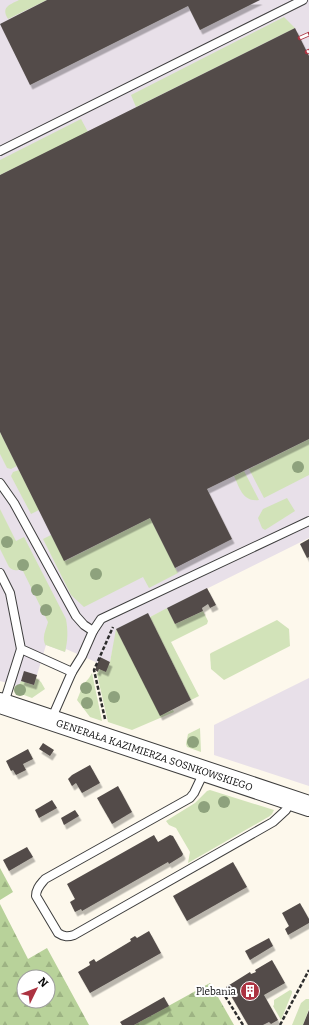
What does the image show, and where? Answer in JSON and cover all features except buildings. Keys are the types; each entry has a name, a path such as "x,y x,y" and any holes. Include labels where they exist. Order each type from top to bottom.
{"street":[{"name":"GENERAŁA KAZIMIERZA SOSNKOWSKIEGO","path":"2,704 300,803"}],"lane":[{"path":"0,151 303,0"},
{"path":"0,483 14,504 76,616 84,625 93,631"},
{"path":"51,721 72,672 82,656 93,631 101,619 309,521"},
{"path":"0,573 10,593 21,649 2,704"},
{"path":"21,649 72,672"},
{"path":"204,771 194,793 190,798 46,879 38,887 36,896 58,933 62,936 68,937 74,935 273,822 286,810 300,803"}],"path":[{"path":"105,720 94,670 114,626"},
{"path":"280,1025 309,970"},
{"path":"222,991 243,1025"}],"shaded area":[{"path":"0,0 309,0 309,538 150,617 117,629 110,662 100,658 98,663 66,649 65,652 46,645 34,685 18,686 0,681"},
{"path":"309,678 309,786 214,755 214,725"}],"green space":[{"path":"19,0 47,0 8,19 5,12 7,7"},
{"path":"284,17 295,28 136,107 131,95"},
{"path":"81,119 88,132 0,175 0,160"},
{"path":"0,432 17,466 11,469 7,468 0,454"},
{"path":"309,439 309,475 264,498 249,469"},
{"path":"19,470 39,510 31,514 11,476 13,472"},
{"path":"244,471 259,500 249,499 240,490 234,476"},
{"path":"287,498 295,511 265,530 262,528 258,518 263,509"},
{"path":"0,509 16,541 24,537 66,619 67,643 65,652 46,646 44,637 48,622 22,569 15,570 9,567 0,549"},
{"path":"150,518 178,573 149,588 143,577 84,607 71,595 43,539 51,535 65,561"},
{"path":"167,608 175,624 203,611 208,621 207,624 171,642 199,696 191,700 150,617"},
{"path":"277,620 289,629 290,646 224,680 211,669 211,653"},
{"path":"116,629 160,715 173,710 174,712 132,730 108,722 97,674 99,669 106,671 110,662"},
{"path":"92,673 102,721 90,717 77,700 83,685"},
{"path":"36,678 41,682 45,689 32,698 16,692 21,681 34,685"},
{"path":"200,728 201,752 187,747 186,744 188,734"},
{"path":"210,790 274,810 270,816 188,863 190,852 176,828 169,825 166,821 195,803 207,791"},
{"path":"0,868 13,892 0,900"},
{"path":"0,904 28,959 47,948 89,1025 0,1025"},
{"path":"210,983 234,1025 134,1025"},
{"path":"290,990 292,993 281,1020 273,1006 274,1000"},
{"path":"306,999 309,999 309,1009 303,1025 292,1025 301,1003"}],"railway":[{"path":"300,38 309,34"}],"place":[{"name":"Plebania","path":"250,991"}]}
